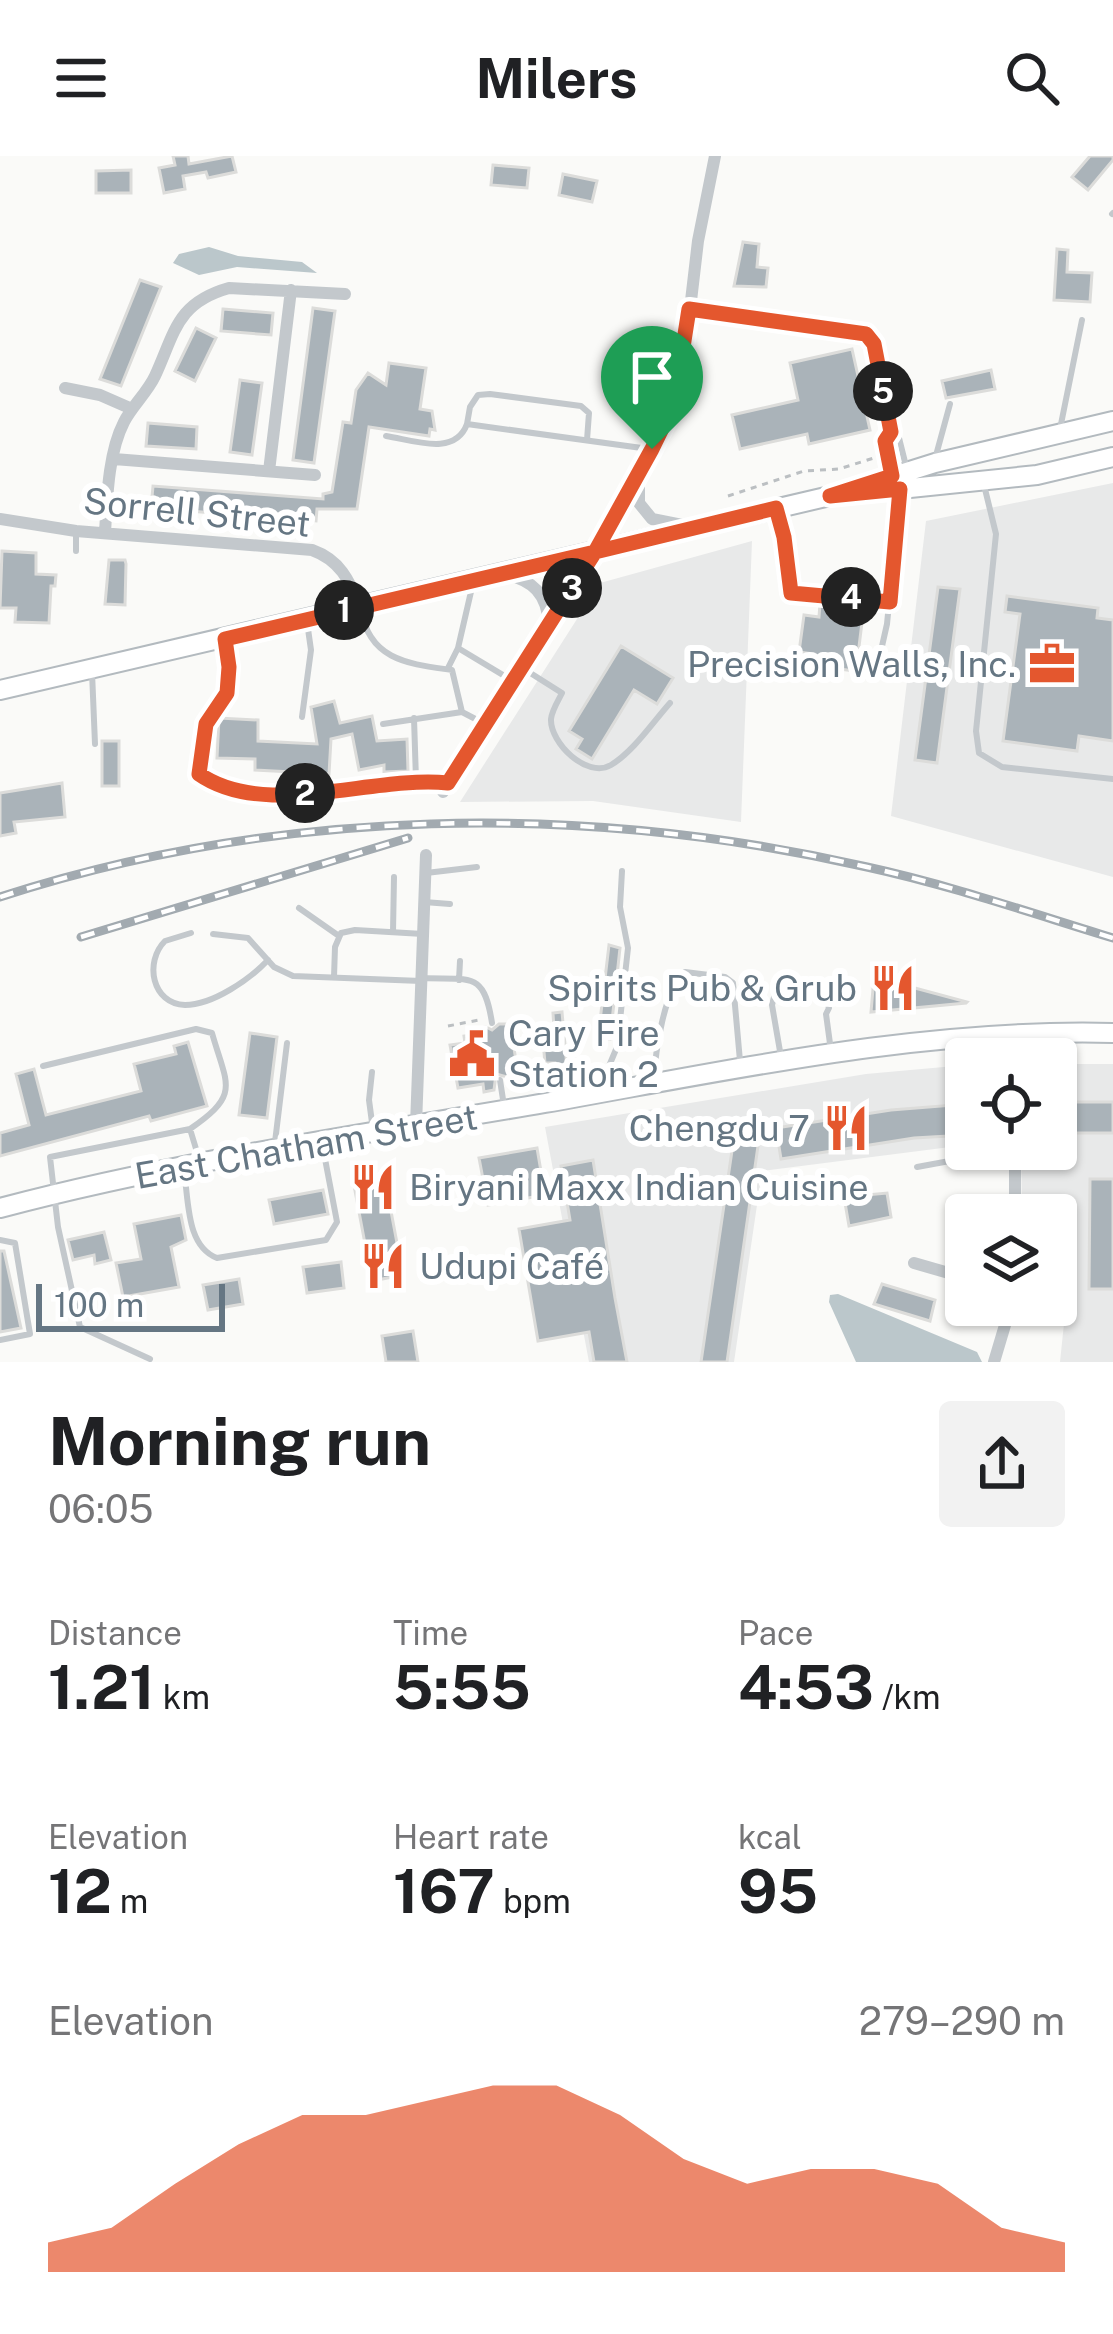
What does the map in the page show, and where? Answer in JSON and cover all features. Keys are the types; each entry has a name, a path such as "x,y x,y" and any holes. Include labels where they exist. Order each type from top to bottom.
{"main road":[{"path":"0,690 830,496 900,479 935,463 1113,421"},
{"path":"900,479 984,482 1113,457"},
{"name":"East Chatham Street","path":"0,1208 55,1193 416,1125 831,1054 1014,1034 1113,1033"}],"street":[{"path":"445,788 595,552 674,404 715,157 698,156"},
{"path":"105,533 120,431 152,382 174,327 197,303 229,288 345,294"},
{"path":"269,471 291,290"},
{"path":"65,388 100,395 132,409"},
{"path":"114,459 315,475"},
{"path":"640,470 640,503 652,519 707,525"},
{"name":"Sorrell Street","path":"0,519 76,531 312,550 328,556 344,571 361,606"},
{"path":"503,574 528,581 539,590 549,624"},
{"path":"416,1125 425,1062 421,980 426,855"},
{"path":"914,1263 945,1272"},
{"path":"994,1362 1005,1326"}],"lane":[{"path":"689,309 866,334 874,344 891,432 899,438 900,479 890,602 880,655"},
{"path":"1060,433 1082,320"},
{"path":"386,436 447,444 462,436 474,398 490,394 585,407 587,440"},
{"path":"935,463 950,404"},
{"path":"467,424 652,449"},
{"path":"891,432 885,441 900,479"},
{"path":"984,482 996,534 976,731 979,753 1002,767 1113,779"},
{"path":"776,508 791,593 890,602"},
{"path":"76,531 76,550"},
{"path":"448,668 458,648 474,580"},
{"path":"361,606 366,633 375,644 413,666 448,668 456,676 462,712"},
{"path":"302,717 310,657 306,618"},
{"path":"225,639 227,693 206,724 198,771 202,777 241,790 291,793 416,780 445,788"},
{"path":"458,648 513,681"},
{"path":"521,667 562,693 552,714 553,730 573,758 590,767 610,766 670,704"},
{"path":"92,668 95,744"},
{"path":"383,724 462,712 485,724"},
{"path":"414,718 416,780"},
{"path":"426,873 477,867"},
{"path":"611,1091 609,1066 616,1047 628,948 620,908 622,872"},
{"path":"393,932 394,878"},
{"path":"424,902 450,904"},
{"path":"299,908 339,936"},
{"path":"339,936 350,930 423,934"},
{"path":"190,933 165,941 154,958 155,982 172,1003 196,1004 252,976 268,960"},
{"path":"213,934 248,938 288,975 459,980 483,987 492,1023"},
{"path":"334,977 339,936"},
{"path":"459,980 460,961"},
{"path":"654,1084 656,1049 675,980 686,973 725,977 733,983 741,1070"},
{"path":"782,1063 774,997 815,989 823,992 829,1008 831,1054"},
{"path":"43,1066 196,1028 212,1034 227,1085 220,1108 190,1129 50,1157 58,1227 80,1327 150,1359"},
{"path":"274,1152 287,1043"},
{"path":"372,1072 369,1100 374,1133"},
{"path":"500,1080 505,1110"},
{"path":"190,1129 195,1237 207,1255 218,1258 326,1240 337,1222 322,1143"},
{"path":"917,1167 945,1162"},
{"path":"0,1240 15,1243 30,1334 0,1340"}],"path":[{"path":"728,496 804,471 839,469 879,456"},
{"path":"448,1026 479,1020"}],"shaded area":[{"path":"209,247 238,256 302,262 317,273 237,267 199,275 173,263 179,254"},
{"path":"1113,483 1113,877 891,816 926,521"},
{"path":"752,541 741,822 593,801 460,802 600,583"},
{"path":"1077,1064 1113,1064 1113,1362 1060,1362 1064,1326 1077,1326 1077,1194 1022,1194 1021,1170 1077,1170"},
{"path":"945,1067 945,1148 762,1171 734,1362 589,1362 545,1127 866,1074"},
{"path":"838,1294 977,1352 982,1362 856,1362 829,1302 830,1295"}],"building":[{"path":"173,156 188,156 189,164 232,156 236,172 208,178 206,172 183,176 185,189 164,193 159,168 175,165"},
{"path":"1090,156 1113,156 1113,160 1088,190 1072,177"},
{"path":"493,165 529,168 527,188 491,185"},
{"path":"131,170 131,193 96,193 96,171"},
{"path":"563,174 597,181 592,202 559,195"},
{"path":"743,242 759,244 757,267 768,268 766,287 734,286"},
{"path":"1057,249 1068,250 1067,272 1092,273 1090,302 1054,300"},
{"path":"140,280 161,287 121,386 100,379"},
{"path":"313,308 335,311 314,463 293,460"},
{"path":"223,309 273,313 271,335 221,331"},
{"path":"196,328 216,338 195,381 175,371"},
{"path":"852,349 870,430 809,444 807,434 740,449 732,415 798,400 790,363"},
{"path":"389,363 426,368 420,409 432,411 435,430 430,429 429,436 369,427 357,509 317,509 316,521 151,508 153,486 323,499 323,494 332,492 343,422 351,423 356,390 368,373 386,385"},
{"path":"991,370 995,389 946,398 942,381"},
{"path":"240,380 262,383 252,455 230,452"},
{"path":"148,423 197,427 196,449 146,446"},
{"path":"2,551 36,553 36,574 56,575 49,623 15,622 16,608 0,608"},
{"path":"109,560 125,560 125,605 105,604"},
{"path":"938,587 960,589 937,763 915,760"},
{"name":"Precision Walls, Inc.","path":"1007,596 1098,608 1097,618 1113,620 1113,741 1079,736 1077,751 1003,741 1020,614 1005,612"},
{"path":"820,603 864,606 856,671 813,666 814,654 799,652 804,615 819,617"},
{"path":"621,646 673,678 657,704 634,690 592,759 576,749 582,739 569,731"},
{"path":"334,701 340,723 372,716 377,741 407,739 408,771 384,772 384,765 359,770 352,734 331,739 329,774 255,770 255,759 217,758 219,718 258,720 258,741 317,744 311,707"},
{"path":"102,741 119,741 119,786 102,786"},
{"path":"62,783 65,817 14,822 16,833 0,836 0,793"},
{"path":"609,945 620,948 610,1039 598,1038"},
{"name":"Spirits Pub & Grub","path":"874,977 967,1002 871,1012"},
{"path":"562,1012 567,1068 556,1069 555,1063 545,1063 542,1030 554,1029 553,1013"},
{"path":"510,1024 518,1073 496,1074 494,1090 484,1092 483,1084 458,1088 450,1045 465,1043 464,1036 473,1035 472,1029 492,1030"},
{"path":"250,1033 277,1037 267,1118 239,1115"},
{"path":"188,1042 207,1106 151,1121 149,1116 0,1156 0,1133 29,1125 16,1074 34,1069 46,1115 141,1091 134,1064 176,1054 174,1046"},
{"path":"1077,1102 1113,1102 1113,1133 1077,1133"},
{"path":"945,1106 945,1136 781,1159 776,1128"},
{"path":"760,1132 727,1362 701,1362 734,1137"},
{"path":"537,1148 545,1195 488,1205 479,1158"},
{"path":"593,1160 627,1362 594,1362 589,1332 538,1341 519,1229 570,1220 561,1166"},
{"path":"384,1174 403,1275 372,1281 353,1180"},
{"path":"1090,1179 1113,1179 1113,1289 1089,1289"},
{"path":"323,1190 328,1214 274,1224 269,1200"},
{"path":"887,1193 891,1217 849,1226 844,1197"},
{"path":"181,1215 186,1240 171,1247 179,1287 123,1297 116,1263 141,1259 134,1224"},
{"path":"104,1232 111,1260 95,1264 94,1255 73,1260 68,1240"},
{"path":"0,1251 4,1251 21,1328 0,1332"},
{"path":"341,1262 344,1288 307,1293 303,1267"},
{"path":"239,1279 243,1304 208,1310 203,1285"},
{"path":"882,1284 935,1300 930,1321 874,1304"},
{"path":"413,1331 418,1362 386,1362 382,1336"}],"railway":[{"path":"0,897 106,867 213,845 431,824 541,824 759,846 867,867 1113,938"},
{"path":"81,937 408,838"}],"place":[{"name":"Precision Walls, Inc.","path":"1052,664"},
{"name":"Spirits Pub & Grub","path":"893,988"},
{"name":"Cary Fire Station 2","path":"472,1054"},
{"name":"Chengdu 7","path":"846,1128"},
{"name":"Biryani Maxx Indian Cuisine","path":"373,1187"},
{"name":"Udupi Café","path":"383,1266"}],"route":[{"path":"652,449 595,552 225,639 226,699 206,724 199,774 260,793 344,791 416,780 448,783 595,552 776,508 791,593 890,602 900,489 830,496 892,476 885,441 891,432 874,344 866,334 850,328 689,309 674,404 652,449"}]}
